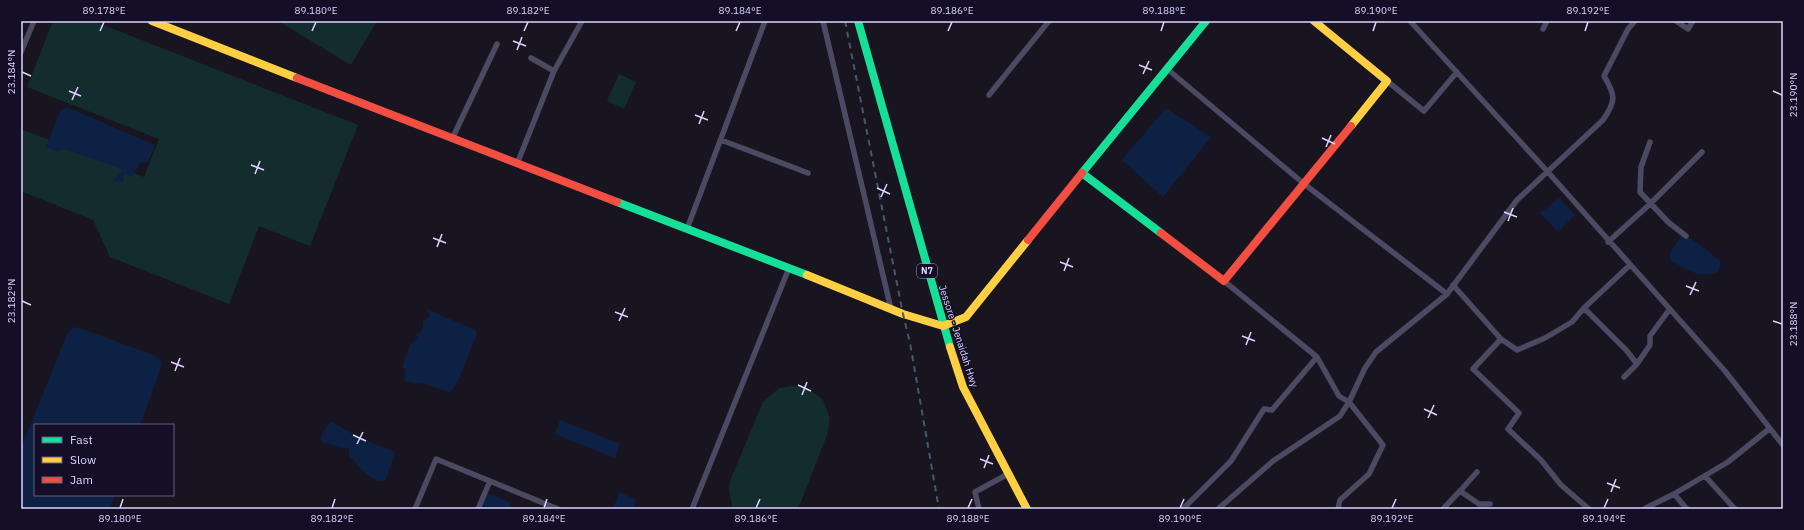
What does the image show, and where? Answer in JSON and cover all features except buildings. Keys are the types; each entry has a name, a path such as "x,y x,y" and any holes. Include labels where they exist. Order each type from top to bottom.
{"main road":[{"path":"152,21 891,309 943,326 966,317 1166,68 1206,21"},
{"name":"Jessore - Jenaidah Hwy","path":"858,21 943,326 963,387 1027,509"},
{"path":"1082,173 1224,281 1387,81 1314,21"}],"street":[{"path":"21,52 34,21"},
{"path":"517,164 554,71 582,21"},
{"path":"688,229 765,21"},
{"path":"823,21 891,309"},
{"path":"989,95 1049,21"},
{"path":"1410,21 1547,171 1608,242 1725,372 1783,445"},
{"path":"1543,30 1548,21"},
{"path":"1218,509 1273,461 1340,416 1349,402 1365,368 1376,352 1447,294 1517,200 1603,120 1612,107 1614,97 1612,89 1604,76 1628,29 1635,21"},
{"path":"1676,21 1688,29 1693,21"},
{"path":"452,139 497,44"},
{"path":"531,58 554,71"},
{"path":"1166,68 1303,183 1447,294"},
{"path":"1387,81 1424,111 1457,72"},
{"path":"720,140 808,173"},
{"path":"1650,142 1642,167 1640,190 1642,195 1650,204 1668,222 1686,236"},
{"path":"1608,242 1650,204 1702,152"},
{"path":"1453,285 1501,340 1517,350 1526,347 1572,322 1584,308 1630,265"},
{"path":"692,509 789,268"},
{"path":"1224,281 1316,357 1339,396 1349,402 1383,445 1369,474 1340,500 1338,509"},
{"path":"1584,308 1637,364"},
{"path":"1624,377 1637,364 1650,345 1650,336 1670,310"},
{"path":"1501,340 1473,369 1519,413 1508,429 1541,460 1561,485 1588,509"},
{"path":"1183,509 1231,461 1264,409 1272,410 1316,357"},
{"path":"1645,509 1674,494 1728,462 1769,429"},
{"path":"415,509 436,459 558,509"},
{"path":"1443,509 1477,472"},
{"path":"979,509 975,492 1008,474"},
{"path":"1704,476 1735,509"},
{"path":"478,509 490,481"},
{"path":"1460,490 1479,504 1490,504"},
{"path":"1674,494 1687,509"}],"green space":[{"path":"53,21 93,21 358,125 310,246 259,226 229,304 110,257 93,220 21,191 21,129 144,177 159,139 27,87"},
{"path":"278,21 377,21 351,65"},
{"path":"619,74 636,82 624,109 607,101"},
{"path":"793,386 809,389 823,400 830,418 827,435 801,502 796,509 733,509 729,491 730,481 763,402 779,388"}],"water":[{"path":"64,108 69,108 155,145 148,162 140,163 132,177 124,174 123,182 113,181 122,171 119,168 65,149 56,151 46,147 60,111"},
{"path":"1166,108 1211,137 1163,197 1122,160"},
{"path":"1559,198 1575,215 1558,232 1540,213"},
{"path":"1682,235 1698,243 1721,262 1718,272 1698,274 1671,262 1670,252"},
{"path":"426,309 476,330 477,335 461,374 454,388 450,392 421,383 412,383 404,380 406,370 402,366 411,344 417,338 417,333 420,333 423,327 423,321 430,316"},
{"path":"77,327 156,356 160,359 162,365 140,424 34,424 34,496 115,496 110,509 21,509 21,448 67,334 71,329"},
{"path":"560,420 620,444 615,458 555,434"},
{"path":"332,422 364,440 395,452 386,480 376,480 366,473 349,456 349,449 321,442 321,437 324,431"},
{"path":"619,492 635,499 634,509 613,509"},
{"path":"489,494 508,501 512,509 481,509 487,495"}],"railway":[{"path":"845,21 910,343 939,509"}],"traffic: fast":[{"path":"858,21 950,347"},
{"path":"1161,233 1082,173 1206,21"},
{"path":"617,202 807,275"}],"traffic: slow":[{"path":"152,21 297,78"},
{"path":"1314,21 1387,81 1351,126"},
{"path":"807,275 903,314 943,326 966,317 1028,240"},
{"path":"950,347 963,387 1027,509"}],"traffic: jam":[{"path":"297,78 617,202"},
{"path":"1161,233 1224,281 1351,126"},
{"path":"1028,240 1082,173"}]}
